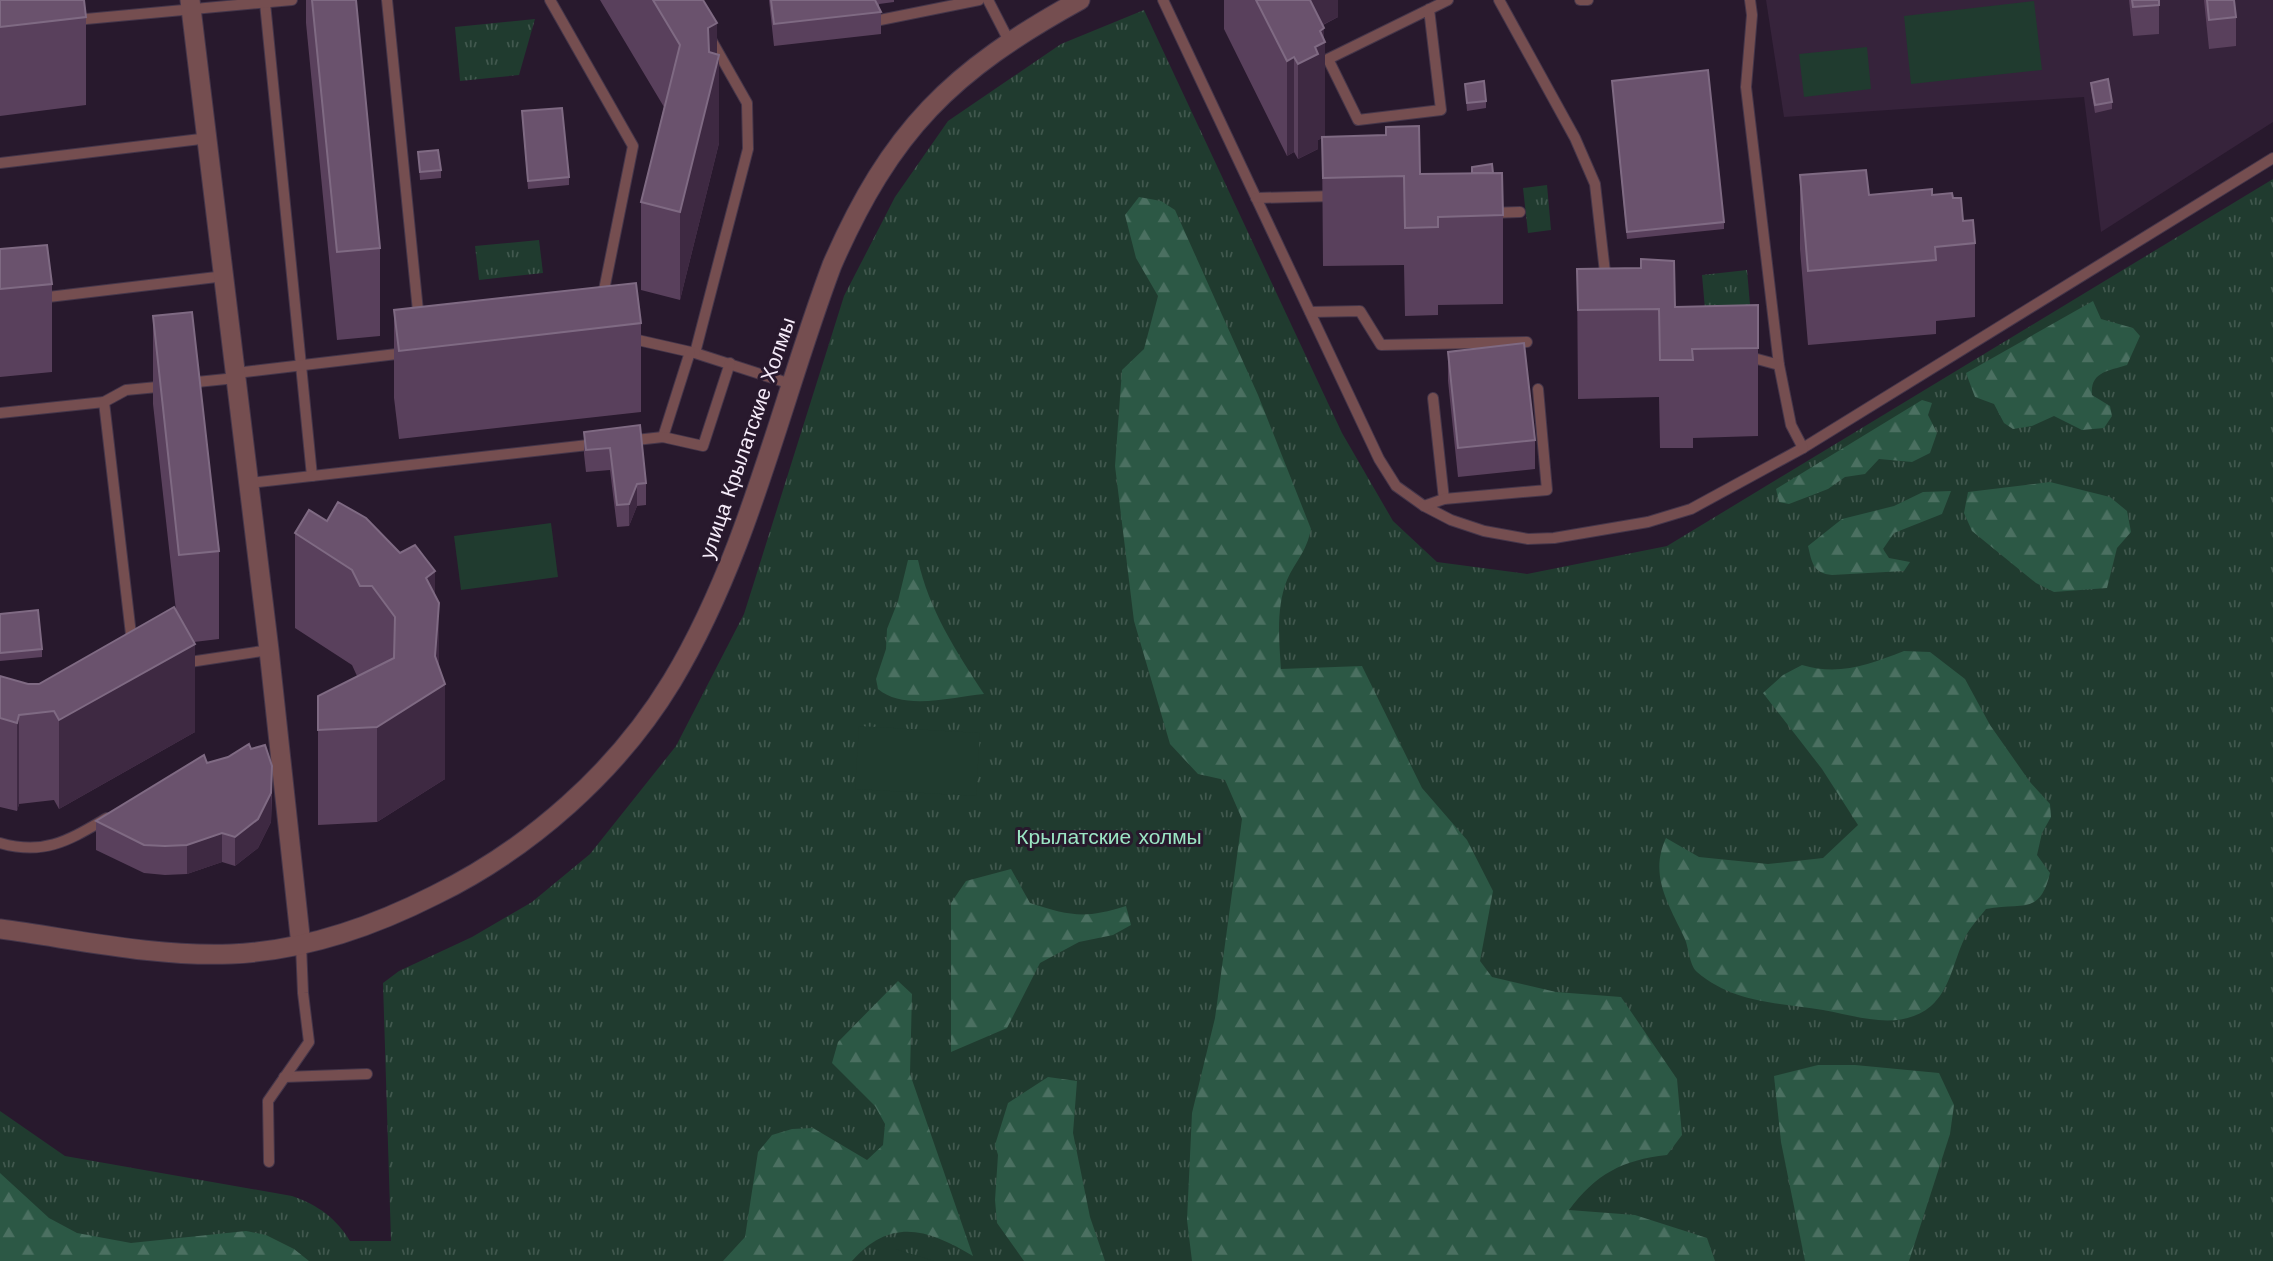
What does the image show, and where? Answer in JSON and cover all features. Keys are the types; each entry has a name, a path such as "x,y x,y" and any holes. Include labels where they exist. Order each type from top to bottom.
{"street":[{"name":"улица Крылатские Холмы","path":"0,929 192,953 266,951 301,945 372,922 466,880 534,832 627,745 673,678 725,571 752,503 832,265 847,230 884,165 908,130 955,80 1009,40 1080,0"},
{"path":"191,5 269,650 274,753 301,945"}],"lane":[{"path":"58,22 77,15 292,0"},
{"path":"387,0 421,338"},
{"path":"550,0 633,146 598,317"},
{"path":"880,20 979,0"},
{"path":"988,0 1009,40"},
{"path":"1163,0 1379,459 1396,486 1424,506 1451,520 1484,531 1528,539 1554,538 1648,522 1691,509 1803,448 2273,158"},
{"path":"1429,9 1441,110 1358,120 1328,59 1429,9 1448,0"},
{"path":"1499,0 1575,138 1595,184 1607,288"},
{"path":"1580,0 1588,0"},
{"path":"1749,0 1752,15 1746,87 1779,365 1791,425 1803,448"},
{"path":"265,3 312,477"},
{"path":"663,437 692,353 748,149 747,103 702,23"},
{"path":"0,163 209,138"},
{"path":"1256,198 1348,196"},
{"path":"1472,214 1520,212"},
{"path":"27,299 225,276"},
{"path":"1310,312 1360,311 1381,345 1527,342"},
{"path":"623,336 730,363 791,384"},
{"path":"0,413 104,402 126,390 301,365 422,352"},
{"path":"1730,352 1779,365"},
{"path":"249,483 663,437 703,446 730,363"},
{"path":"1424,506 1444,499 1548,490 1538,389"},
{"path":"1433,398 1444,499"},
{"path":"104,402 134,657"},
{"path":"173,665 269,650"},
{"path":"0,843 19,848 63,843 120,810"},
{"path":"269,1162 268,1101 309,1042 301,945"},
{"path":"284,1077 367,1074"}],"shaded area":[{"path":"1766,0 2273,0 2273,122 2101,232 2084,97 1784,117"}],"green space":[{"path":"2034,1 2042,70 1911,84 1904,16"},
{"name":"Крылатские холмы","path":"1144,10 1342,433 1393,521 1437,562 1527,574 1667,546 2273,179 2273,1261 0,1261 0,1111 65,1156 292,1196 326,1213 350,1241 391,1241 383,983 399,971 472,937 532,902 590,854 676,746 744,614 844,296 895,197 948,121 1061,44"},
{"path":"535,19 519,75 460,81 455,27"},
{"path":"1867,47 1871,89 1804,97 1799,54"},
{"path":"1547,185 1551,230 1528,233 1523,188"},
{"path":"1139,197 1161,201 1175,210 1258,395 1311,529 1304,550 1287,580 1281,601 1281,669 1362,666 1422,788 1467,840 1493,891 1480,961 1492,977 1556,992 1621,997 1677,1079 1682,1135 1667,1155 1623,1165 1611,1171 1589,1187 1569,1210 1635,1215 1707,1238 1715,1261 1192,1261 1187,1220 1192,1113 1215,1018 1242,819 1225,780 1198,774 1170,744 1134,621 1115,466 1122,370 1144,349 1158,296 1136,258 1125,215"},
{"path":"539,240 543,273 479,280 475,246"},
{"path":"1747,270 1752,328 1707,332 1702,275"},
{"path":"2093,301 2101,319 2133,328 2140,336 2127,365 2107,371 2094,381 2092,395 2110,406 2112,416 2104,428 2082,430 2054,416 2032,426 2013,429 2004,423 1994,404 1975,397 1966,373"},
{"path":"1922,400 1932,403 1928,415 1937,433 1930,453 1912,462 1879,459 1865,474 1845,477 1828,489 1789,504 1779,502 1776,489"},
{"path":"2050,482 2110,497 2127,511 2131,532 2117,548 2107,588 2054,592 2036,583 1972,531 1964,513 1968,492"},
{"path":"1951,491 1942,514 1894,533 1883,549 1889,558 1910,562 1904,571 1832,575 1821,572 1814,566 1808,546 1842,519 1894,506 1923,492"},
{"path":"551,523 558,577 461,590 454,536"},
{"path":"908,560 918,560 936,613 984,694 915,701 889,696 878,689 876,679 886,649 887,629 898,601"},
{"path":"1904,651 1930,652 1965,679 1990,725 2030,782 2050,804 2051,817 2042,833 2037,855 2050,873 2041,896 2028,904 1986,909 1964,939 1946,985 1937,1000 1919,1014 1906,1018 1878,1020 1757,1000 1741,996 1711,982 1692,965 1686,941 1663,889 1659,864 1666,838 1699,857 1768,864 1823,858 1858,825 1822,769 1763,693 1783,675 1802,665 1841,669"},
{"path":"859,726 980,733 976,796 855,789"},
{"path":"1011,869 1030,903 1078,914 1099,913 1126,906 1131,925 1113,935 1079,942 1040,963 1007,1028 951,1052 951,903 966,881"},
{"path":"898,981 912,994 910,1074 973,1256 941,1239 911,1232 882,1238 852,1261 723,1261 745,1237 758,1152 772,1135 792,1129 813,1128 867,1160 883,1145 885,1124 875,1106 832,1063 838,1042"},
{"path":"1818,1065 1855,1065 1939,1073 1954,1105 1950,1134 1909,1261 1805,1261 1781,1142 1774,1076"},
{"path":"1048,1077 1077,1081 1073,1133 1090,1217 1105,1261 1024,1261 997,1223 995,1200 998,1155 995,1145 1008,1103"},
{"path":"0,1173 49,1218 77,1233 131,1243 246,1231 266,1235 294,1249 309,1261 0,1261"},
{"path":"895,1249 934,1261 879,1261"}],"building":[{"path":"0,0 84,0 86,17 0,27"},
{"path":"312,0 356,0 380,248 337,252"},
{"path":"653,0 703,0 717,23 708,28 709,52 719,55 680,212 641,202 680,45"},
{"path":"771,0 875,0 881,12 774,24"},
{"path":"1256,0 1310,0 1324,28 1320,31 1325,42 1315,47 1318,54 1298,64 1294,57 1287,61"},
{"path":"2132,0 2159,0 2159,5 2133,7"},
{"path":"2207,0 2234,0 2236,17 2209,20"},
{"path":"1708,70 1724,222 1627,232 1612,81"},
{"path":"2108,79 2112,102 2095,105 2091,83"},
{"path":"1484,81 1486,101 1467,103 1465,84"},
{"path":"562,108 569,177 528,181 522,111"},
{"path":"1419,126 1420,174 1502,173 1503,215 1438,217 1438,227 1405,228 1404,176 1323,178 1322,137 1386,135 1386,127"},
{"path":"438,150 441,170 420,172 418,152"},
{"path":"1492,164 1493,173 1472,173 1472,167"},
{"path":"1866,170 1869,195 1932,189 1932,195 1952,193 1953,198 1961,198 1963,221 1973,220 1975,243 1935,247 1936,260 1808,271 1800,175"},
{"path":"47,245 52,284 0,289 0,249"},
{"path":"1641,259 1674,261 1675,307 1758,305 1758,348 1692,349 1693,360 1660,360 1659,309 1578,310 1577,269 1641,268"},
{"path":"636,283 641,323 399,351 394,310"},
{"path":"192,312 219,551 179,555 153,316"},
{"path":"1524,343 1535,440 1458,448 1448,352"},
{"path":"640,425 646,483 637,484 629,504 617,505 610,448 586,450 584,432"},
{"path":"338,502 366,518 400,553 415,545 435,571 426,578 439,603 435,656 445,684 377,727 318,730 318,696 394,658 395,617 372,586 360,586 352,570 295,533 309,510 327,521"},
{"path":"174,607 195,644 59,720 54,711 19,715 17,723 0,718 0,676 28,684 39,684"},
{"path":"38,610 42,649 0,653 0,614"},
{"path":"249,744 251,749 265,745 272,766 271,793 258,819 235,837 222,833 187,845 144,845 96,821 204,755 207,763 228,757"}]}
